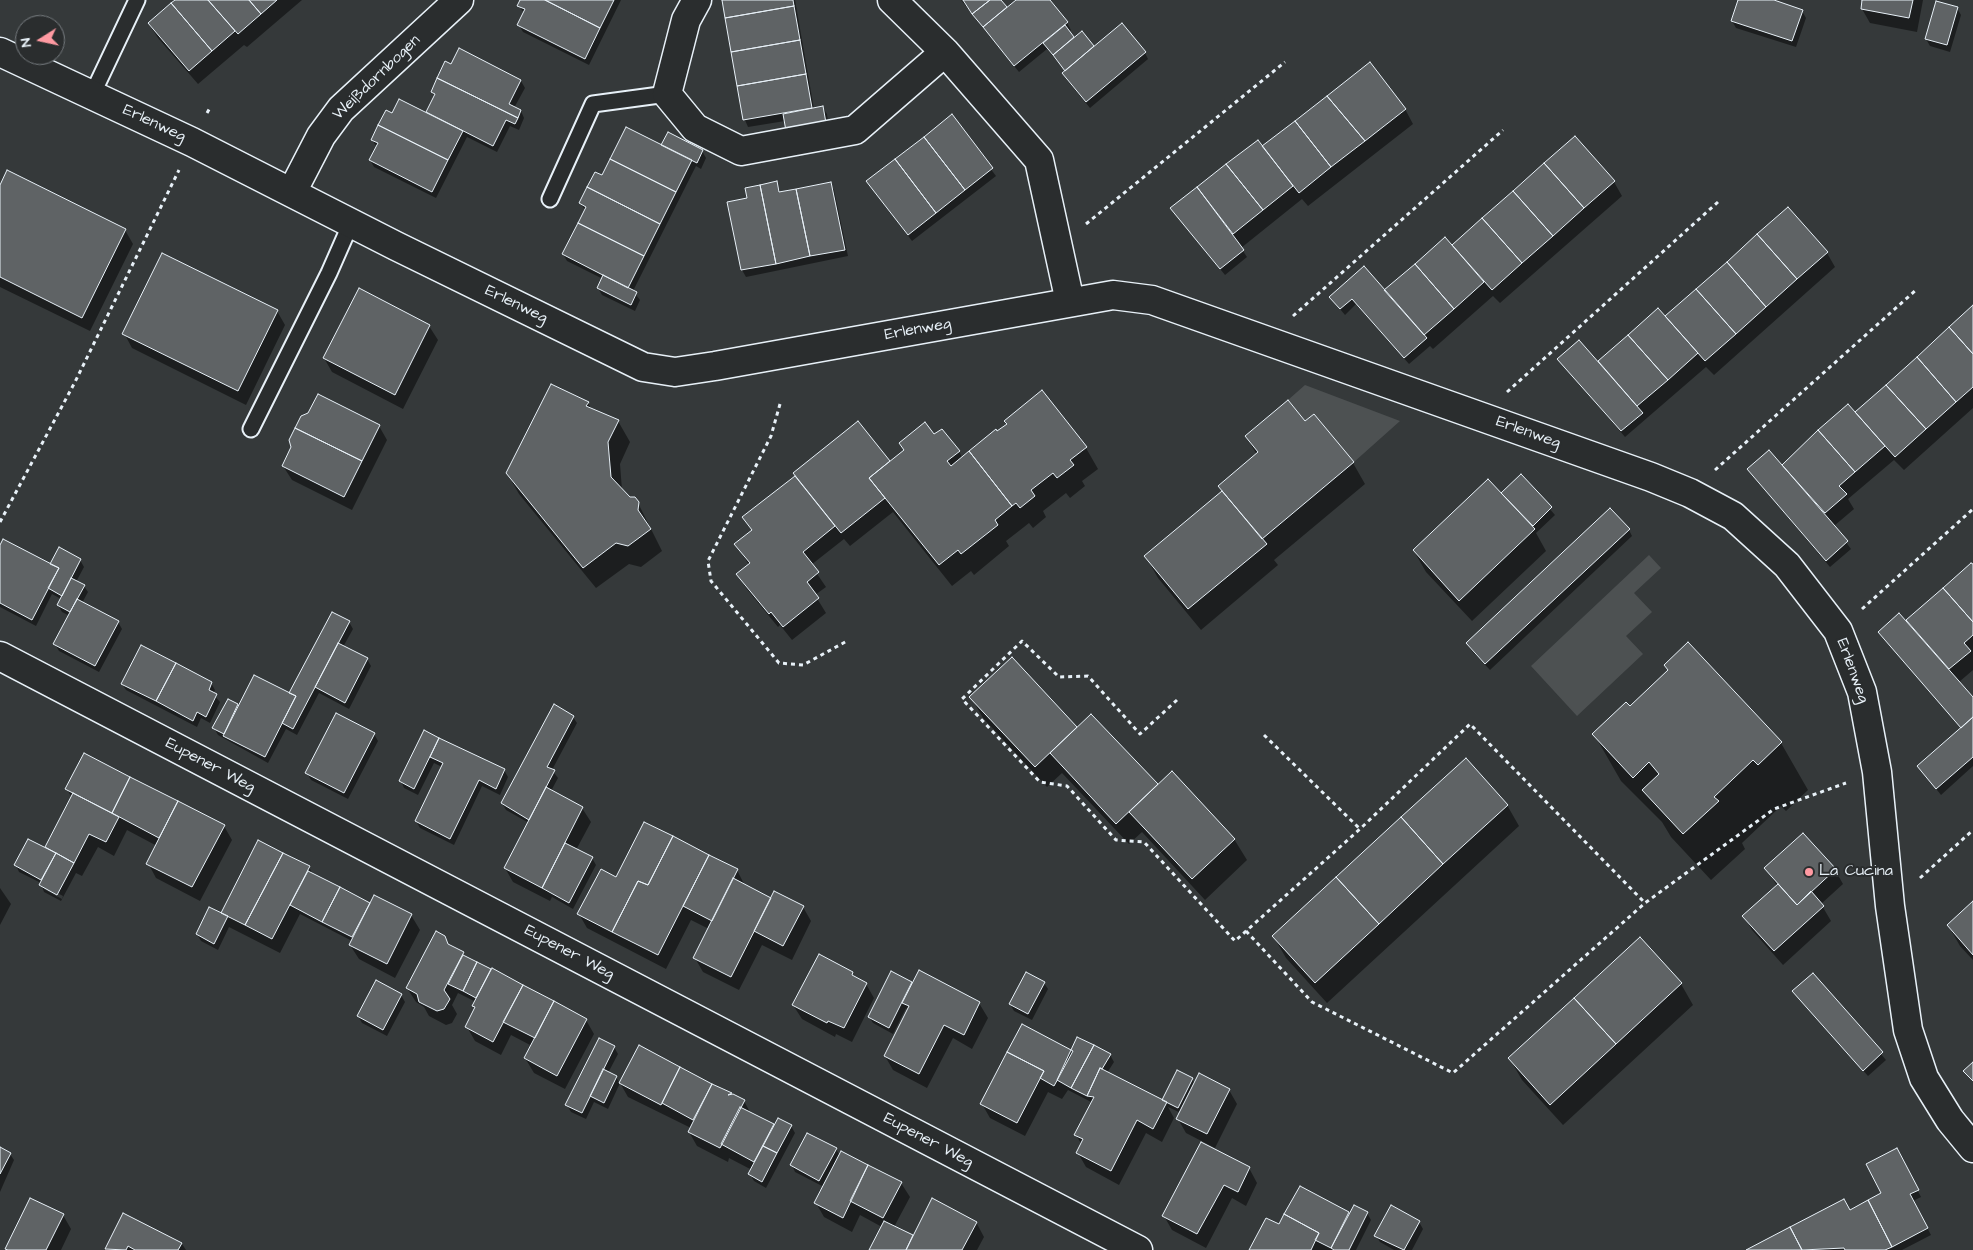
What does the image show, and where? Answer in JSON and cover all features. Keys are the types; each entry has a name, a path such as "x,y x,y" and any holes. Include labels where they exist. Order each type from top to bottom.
{"street":[{"name":"Weißdornbogen","path":"292,192 322,136 341,109 459,0"},
{"path":"697,0 686,20 668,94 695,128 742,151 855,130 945,52"},
{"path":"892,0 945,52 1039,160 1070,302"},
{"name":"Erlenweg","path":"0,52 192,142 351,223 643,366 675,372 1113,295 1152,300 1265,342 1480,416 1690,493 1733,516 1787,565 1838,631 1862,692 1878,772 1890,906 1908,1030 1924,1078 1950,1120 1973,1148"},
{"name":"Eupener Weg","path":"0,656 1138,1250"}],"lane":[{"path":"92,95 137,0"},
{"path":"550,198 593,104 668,94"},
{"path":"251,429 329,273 351,223"}],"path":[{"path":"1059,247 1285,62"},
{"path":"0,522 75,382 211,106"},
{"path":"1265,342 1503,130"},
{"name":"Erlenweg","path":"1480,416 1718,202"},
{"path":"1690,493 1916,290"},
{"path":"780,404 771,436 708,561 711,581 779,663 803,665 847,641"},
{"path":"1838,631 1973,509"},
{"path":"1177,700 1140,734 1088,676 1059,677 1022,641 962,699 1040,782 1067,786 1116,840 1144,842 1235,941 1360,829 1470,724 1645,902"},
{"path":"1264,736 1360,829"},
{"path":"1246,931 1312,1002 1453,1073 1645,902 1774,809 1878,772"},
{"path":"1890,906 1973,830"}],"shaded area":[{"path":"1305,385 1400,421 1354,462 1305,421 1288,400"},
{"path":"1649,555 1661,568 1634,593 1652,612 1626,636 1643,654 1577,716 1531,666"}],"building":[{"path":"175,0 208,0 235,31 212,51 171,3"},
{"path":"208,0 249,0 261,14 238,34"},
{"path":"249,0 277,0 261,14"},
{"path":"520,0 545,0 600,28 585,59 517,25 525,9 517,6"},
{"path":"545,0 614,0 600,28"},
{"path":"722,0 793,0 794,6 725,18"},
{"path":"963,0 990,0 972,14"},
{"path":"990,0 1001,0 1007,7 983,27 972,14"},
{"path":"1016,0 1050,0 1068,22 1014,66 983,27"},
{"path":"1738,0 1774,0 1803,10 1792,41 1731,21"},
{"path":"1862,0 1913,0 1909,18 1861,9"},
{"path":"1936,1 1958,7 1947,45 1925,39"},
{"path":"171,3 212,51 189,71 148,23"},
{"path":"794,6 800,40 731,52 725,18"},
{"path":"1122,23 1146,52 1086,102 1062,73"},
{"path":"1065,25 1074,37 1053,55 1043,43"},
{"path":"1082,31 1094,46 1065,71 1053,55"},
{"path":"800,40 806,74 737,86 731,52"},
{"path":"459,48 521,80 509,104 521,110 518,118 437,78 445,61 451,64"},
{"path":"1370,62 1406,109 1365,141 1327,96"},
{"path":"806,74 812,108 743,120 737,86"},
{"path":"437,78 518,118 515,124 506,120 493,146 426,112 435,94 431,92"},
{"path":"1327,96 1365,141 1331,167 1295,121"},
{"path":"399,99 463,131 448,160 378,125 386,110 392,113"},
{"path":"823,106 826,123 786,131 783,114"},
{"path":"952,114 993,168 965,190 924,137"},
{"path":"1295,121 1331,167 1299,193 1262,146"},
{"path":"378,125 448,160 432,192 369,160 378,143 371,140"},
{"path":"626,127 692,160 676,192 610,159"},
{"path":"668,132 703,150 697,163 661,145"},
{"path":"1575,136 1615,181 1584,208 1544,163"},
{"path":"924,137 965,190 936,213 895,159"},
{"path":"1258,140 1293,186 1263,210 1226,164"},
{"path":"610,159 676,192 660,224 587,187 595,172 602,175"},
{"path":"895,159 936,213 908,235 866,181"},
{"path":"1544,163 1584,208 1553,236 1513,191"},
{"path":"1226,164 1263,210 1233,234 1197,187"},
{"path":"7,170 126,229 82,318 0,277 0,185"},
{"path":"777,181 779,192 796,189 810,256 776,264 760,185"},
{"path":"831,182 845,250 810,256 796,189"},
{"path":"760,185 776,264 741,270 727,202 747,198 745,188"},
{"path":"587,187 660,224 644,256 578,223 586,207 579,203"},
{"path":"1197,187 1244,250 1220,269 1170,208"},
{"path":"1513,191 1553,236 1522,263 1482,218"},
{"path":"1788,207 1828,252 1797,279 1757,234"},
{"path":"1482,218 1522,263 1492,290 1452,245"},
{"path":"578,223 644,256 628,288 562,254"},
{"path":"1757,234 1797,279 1766,307 1727,262"},
{"path":"1445,237 1484,282 1454,309 1415,264"},
{"path":"162,253 278,310 238,391 122,334"},
{"path":"1727,262 1766,307 1736,334 1696,289"},
{"path":"1415,264 1454,309 1424,335 1384,290"},
{"path":"1364,266 1427,338 1404,358 1352,299 1340,309 1329,297"},
{"path":"603,275 637,292 631,305 597,288"},
{"path":"359,288 430,325 395,395 323,358"},
{"path":"1696,289 1736,334 1705,361 1665,316"},
{"path":"1973,305 1973,354 1949,327"},
{"path":"1658,308 1698,353 1668,380 1628,335"},
{"path":"1949,327 1973,354 1973,387 1956,402 1917,357"},
{"path":"1628,335 1668,380 1637,406 1598,361"},
{"path":"1579,340 1643,413 1621,431 1557,359"},
{"path":"1917,357 1956,402 1926,429 1886,385"},
{"path":"551,384 589,402 586,406 619,420 608,442 611,477 630,497 635,497 639,502 638,510 651,529 628,546 616,543 583,568 506,473"},
{"path":"1886,385 1926,429 1895,457 1855,412"},
{"path":"1042,390 1087,447 1070,460 1074,465 1057,478 1053,473 1031,490 1035,496 1020,508 1016,503 1012,506 969,451 996,429 997,431 1007,424 1004,421"},
{"path":"318,394 380,425 362,461 295,428 301,416 308,413"},
{"path":"1288,400 1305,421 1314,414 1354,462 1262,539 1218,486 1258,452 1245,436"},
{"path":"1848,404 1885,446 1855,472 1818,430"},
{"path":"858,421 890,461 869,478 885,498 841,533 793,473"},
{"path":"925,422 934,434 942,429 960,451 947,461 951,466 969,451 1012,506 995,520 998,525 961,554 958,550 939,565 869,478 904,450 899,443"},
{"path":"295,428 362,461 344,497 282,466 291,447 289,440"},
{"path":"1818,430 1855,472 1839,486 1847,494 1825,513 1782,465"},
{"path":"1769,450 1848,541 1826,561 1747,469"},
{"path":"1521,474 1552,507 1533,526 1501,493"},
{"path":"795,476 835,526 803,552 819,572 807,582 819,598 783,627 771,612 769,614 736,574 750,563 734,544 752,530 742,517"},
{"path":"1488,479 1535,529 1459,601 1413,550"},
{"path":"1222,491 1267,544 1188,609 1144,556"},
{"path":"1610,508 1630,529 1485,664 1466,643"},
{"path":"3,539 59,568 32,620 0,603 0,545"},
{"path":"59,547 81,559 62,596 48,588 59,568 50,564"},
{"path":"1971,563 1973,564 1973,622 1943,588"},
{"path":"71,578 85,585 70,612 57,605"},
{"path":"1943,588 1973,622 1973,635 1964,643 1971,651 1949,669 1906,620"},
{"path":"77,599 119,621 95,666 53,644"},
{"path":"332,612 350,621 293,729 282,723 296,696 289,693"},
{"path":"1899,613 1973,697 1973,717 1961,728 1878,632"},
{"path":"1688,642 1782,742 1758,765 1753,760 1714,797 1719,801 1683,834 1642,790 1659,774 1649,762 1633,778 1592,734 1626,702 1630,706 1668,670 1664,665"},
{"path":"338,643 368,658 345,703 315,687"},
{"path":"141,645 176,663 156,701 121,684"},
{"path":"1012,657 1077,727 1035,767 969,697"},
{"path":"176,663 212,682 209,690 217,694 206,717 197,712 193,721 156,701"},
{"path":"254,675 296,696 265,757 223,736"},
{"path":"228,699 238,704 224,734 212,728"},
{"path":"554,704 574,716 547,767 555,770 529,820 501,803"},
{"path":"336,713 375,733 344,793 305,773"},
{"path":"1091,714 1158,784 1116,824 1050,753"},
{"path":"1973,717 1973,757 1936,789 1917,766"},
{"path":"424,730 439,738 414,789 399,781"},
{"path":"439,738 505,769 496,789 479,780 450,839 415,821 443,763 430,757"},
{"path":"84,753 130,777 112,813 65,789"},
{"path":"1466,758 1508,805 1443,864 1401,817"},
{"path":"1172,771 1235,839 1192,879 1129,812"},
{"path":"130,777 178,801 159,838 112,813"},
{"path":"546,787 583,807 542,888 504,868"},
{"path":"73,793 119,817 106,842 89,834 74,863 45,847"},
{"path":"178,801 225,825 192,887 146,864"},
{"path":"1401,817 1443,864 1379,924 1336,877"},
{"path":"644,822 673,836 648,885 638,881 612,932 577,914 601,869 616,877"},
{"path":"1803,833 1836,869 1797,905 1764,868"},
{"path":"673,836 709,855 658,955 612,932 638,881 648,885"},
{"path":"28,839 56,853 41,880 14,865"},
{"path":"258,840 283,853 245,925 221,913"},
{"path":"565,843 593,857 569,903 542,888"},
{"path":"56,853 74,863 57,895 39,885"},
{"path":"283,853 310,866 272,939 245,925"},
{"path":"709,855 738,869 712,921 683,906"},
{"path":"308,871 340,887 322,922 290,905"},
{"path":"1336,877 1379,924 1315,983 1272,936"},
{"path":"733,878 771,898 731,977 693,958"},
{"path":"1778,884 1797,905 1811,891 1824,906 1774,951 1742,916"},
{"path":"340,887 370,903 352,937 322,922"},
{"path":"774,891 804,906 783,946 754,931"},
{"path":"374,895 412,914 387,964 349,945"},
{"path":"1973,901 1973,955 1947,925"},
{"path":"209,907 228,916 214,944 196,934"},
{"path":"436,931 445,936 448,944 464,952 444,990 450,999 444,1009 437,1011 419,1002 417,994 406,988"},
{"path":"1640,937 1682,983 1616,1044 1574,998"},
{"path":"819,954 853,972 852,975 867,983 844,1028 828,1021 827,1023 792,1005"},
{"path":"463,955 477,962 463,991 448,984"},
{"path":"477,962 491,969 476,998 463,991"},
{"path":"492,968 523,985 493,1042 465,1027 475,1007 472,1006"},
{"path":"919,970 980,1002 964,1035 944,1025 919,1074 884,1056 909,1006 902,1003"},
{"path":"891,971 912,982 889,1028 868,1017"},
{"path":"1026,972 1045,982 1028,1014 1009,1004"},
{"path":"1813,973 1883,1052 1863,1071 1792,991"},
{"path":"376,980 402,994 383,1030 357,1016"},
{"path":"523,985 554,1001 535,1038 503,1022"},
{"path":"1574,998 1616,1044 1550,1105 1508,1058"},
{"path":"554,1001 587,1019 557,1076 524,1058"},
{"path":"1022,1024 1073,1051 1054,1086 1040,1078 1044,1071 1007,1052"},
{"path":"1077,1037 1094,1045 1071,1088 1057,1080"},
{"path":"599,1038 615,1046 582,1113 565,1105"},
{"path":"639,1045 680,1067 661,1105 619,1083"},
{"path":"1094,1045 1111,1054 1102,1069 1100,1068 1087,1096 1071,1088"},
{"path":"1007,1052 1044,1071 1017,1123 980,1104"},
{"path":"1973,1062 1973,1081 1963,1071"},
{"path":"680,1067 712,1084 693,1120 662,1103"},
{"path":"1100,1068 1167,1102 1153,1129 1137,1120 1111,1171 1076,1153 1083,1139 1074,1135 1094,1097 1087,1096"},
{"path":"603,1069 617,1076 604,1103 590,1096"},
{"path":"1177,1070 1193,1078 1178,1108 1162,1100"},
{"path":"1199,1073 1230,1089 1207,1134 1176,1119"},
{"path":"712,1084 732,1093 728,1095 733,1094 745,1100 720,1148 688,1132"},
{"path":"740,1107 774,1124 754,1162 721,1144"},
{"path":"778,1118 792,1125 777,1153 763,1146"},
{"path":"807,1133 837,1148 819,1181 790,1165"},
{"path":"1201,1142 1250,1167 1238,1192 1224,1185 1197,1234 1162,1216"},
{"path":"763,1146 777,1153 762,1182 748,1174"},
{"path":"0,1147 11,1153 0,1174"},
{"path":"1897,1148 1919,1190 1910,1194 1928,1228 1892,1247 1868,1200 1881,1193 1866,1164"},
{"path":"841,1151 868,1165 843,1218 814,1203"},
{"path":"868,1165 902,1182 883,1218 850,1201"},
{"path":"1300,1186 1349,1212 1331,1248 1315,1240 1319,1233 1284,1214"},
{"path":"30,1198 64,1214 46,1250 5,1249"},
{"path":"932,1198 977,1222 962,1250 906,1250"},
{"path":"1844,1199 1850,1210 1868,1200 1892,1247 1885,1250 1845,1250 1844,1248 1802,1250 1790,1227"},
{"path":"1354,1205 1368,1212 1349,1250 1334,1250 1331,1248"},
{"path":"1391,1205 1420,1221 1404,1250 1374,1236"},
{"path":"123,1213 182,1243 178,1250 135,1250 128,1246 126,1250 105,1249"},
{"path":"1284,1214 1319,1233 1311,1250 1249,1250 1266,1218 1279,1224"},
{"path":"884,1221 913,1235 906,1250 869,1250"},
{"path":"1790,1227 1802,1250 1746,1250"}],"place":[{"name":"La Cucina","path":"1809,872"}]}
